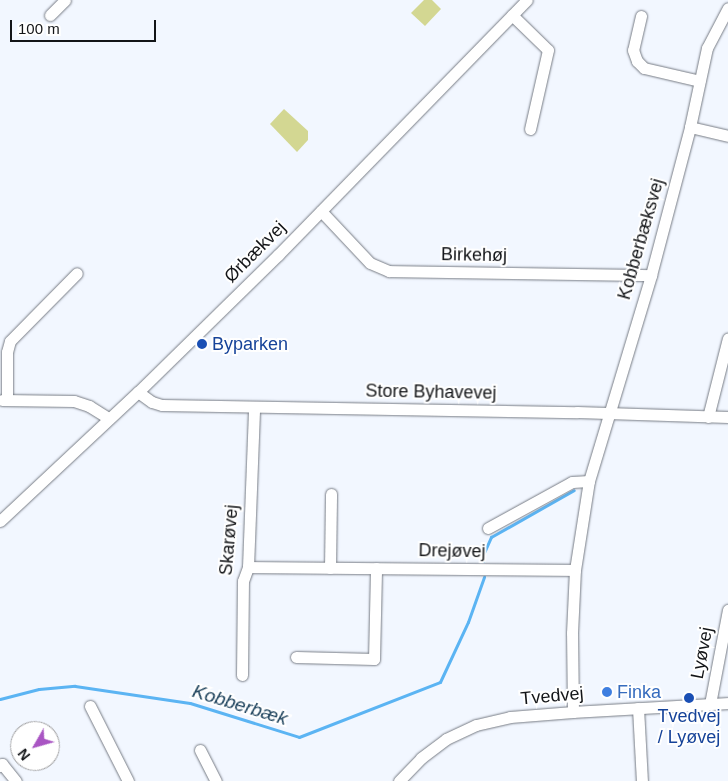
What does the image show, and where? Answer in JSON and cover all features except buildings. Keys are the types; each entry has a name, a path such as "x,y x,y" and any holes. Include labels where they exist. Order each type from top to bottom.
{"street":[{"path":"50,15 65,0"},
{"name":"Ørbækvej","path":"0,521 138,392 321,211 527,0"},
{"name":"Kobberbæksvej","path":"573,712 572,633 575,570 589,481 651,275 690,127 707,48 728,8"},
{"path":"512,15 548,50 530,129"},
{"path":"641,16 633,50 637,61 644,68 700,81"},
{"path":"690,127 728,136"},
{"name":"Birkehøj","path":"321,211 370,262 389,271 651,275"},
{"path":"77,273 10,341 7,352 4,400 74,401 89,406 108,418"},
{"path":"708,417 728,338"},
{"name":"Store Byhavevej","path":"138,392 152,402 162,405 728,417"},
{"name":"Skarøvej","path":"242,675 243,581 248,567 254,408"},
{"path":"488,528 572,482 589,481"},
{"path":"330,568 331,494"},
{"name":"Drejøvej","path":"248,567 575,570"},
{"path":"296,657 374,659 376,568"},
{"name":"Lyøvej","path":"710,704 728,610"},
{"name":"Tvedvej","path":"400,781 421,758 446,739 476,724 510,718 573,712 728,702"},
{"path":"90,706 128,781"},
{"path":"638,708 642,781"},
{"path":"200,750 216,781"},
{"path":"0,766 2,764 16,781"}],"green space":[{"path":"424,0 432,0 441,9 425,26 411,13"},
{"path":"284,109 308,131 308,140 297,152 270,124"}],"waterway":[{"name":"Kobberbæk","path":"483,561 483,555 491,537 574,490"},
{"name":"Kobberbæk","path":"0,699 39,689 75,686 190,703 299,737 440,682 468,622 484,577"}],"place":[{"name":"Byparken","path":"202,344"},
{"name":"Finka","path":"607,692"},
{"name":"Tvedvej / Lyøvej","path":"689,698"}]}
